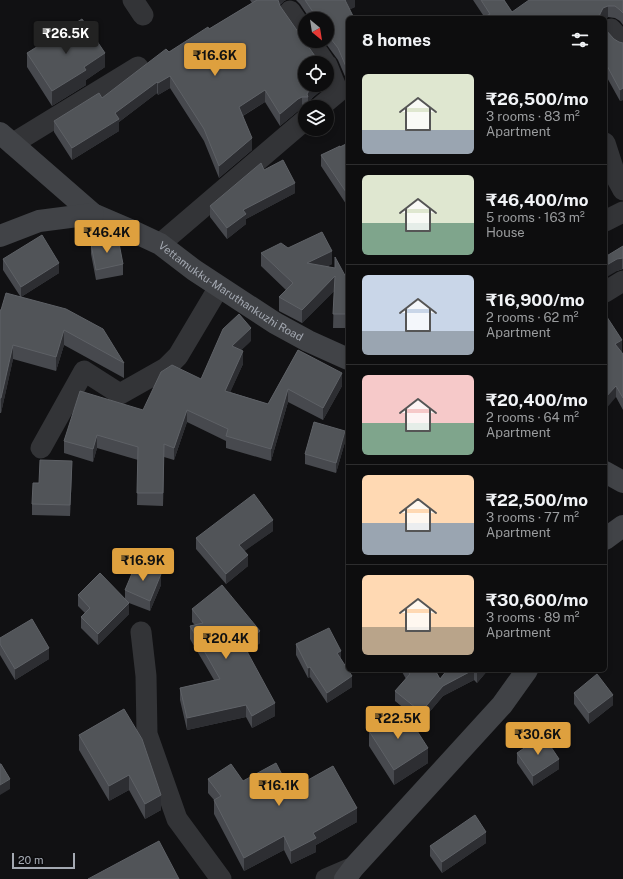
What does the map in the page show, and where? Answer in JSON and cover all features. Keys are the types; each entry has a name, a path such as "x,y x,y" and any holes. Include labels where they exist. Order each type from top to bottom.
{"main road":[{"path":"6,138 92,214"},
{"path":"0,236 39,221 92,214"},
{"name":"Vettamukku-Maruthankuzhi Road","path":"92,214 160,244 194,270 275,323 308,341 346,358"},
{"path":"607,473 623,482"},
{"path":"607,538 623,526"},
{"path":"350,873 502,705 526,672"}],"street":[{"path":"290,11 298,23"},
{"path":"6,138 138,67"},
{"path":"328,100 338,92 334,83"},
{"path":"160,244 298,126"},
{"path":"607,149 616,177 623,190"},
{"path":"607,220 623,212"},
{"path":"607,291 623,281"},
{"path":"41,448 84,371 120,394 166,368 178,356 220,287"},
{"path":"141,632 146,676 147,734 177,819 221,879"},
{"path":"326,879 350,873"}],"building":[{"path":"257,0 278,0 280,6 298,32 298,48 309,48 315,56 298,56 298,92 308,92 308,97 298,99 280,114 265,90 239,107 252,138 219,166 204,129 170,76 158,83 157,82 115,113 119,119 72,148 54,121 99,93 102,98 166,49 169,52 208,27 209,29"},
{"path":"305,0 345,0 353,16 346,16 346,67 338,48 334,43 334,12 313,12"},
{"path":"481,0 504,0 512,12 529,0 623,0 623,13 615,6 608,6 603,8 600,16 486,16 490,14"},
{"path":"82,19 105,53 84,67 86,70 52,91 27,53"},
{"path":"607,31 614,39 623,43 623,88 620,90 607,66"},
{"path":"346,144 346,192 321,155"},
{"path":"283,160 295,183 243,210 246,214 227,228 210,206 261,163 264,170"},
{"path":"322,232 332,251 307,263 335,268 335,257 346,277 346,314 333,314 335,276 302,310 279,297 293,283 261,253 281,243 288,248"},
{"path":"42,235 59,263 21,287 3,259"},
{"path":"118,238 123,264 96,270 91,244"},
{"path":"623,246 623,258 617,259 607,265 607,256"},
{"path":"6,293 66,309 103,329 124,363 64,330 56,357 13,345 0,398 0,310"},
{"path":"239,314 251,328 232,346 243,351 225,391 268,404 298,350 342,373 323,408 288,389 271,449 226,436 228,429 187,410 174,448 164,444 163,493 137,493 138,447 97,435 93,449 64,441 80,391 143,410 161,372 172,365 201,379 223,329"},
{"path":"607,317 622,340 615,344 623,354 623,398 616,386 607,396"},
{"path":"314,422 345,431 336,463 305,454"},
{"path":"40,460 72,461 70,505 32,504 33,483 39,483"},
{"path":"254,494 273,520 239,545 248,555 226,574 196,538"},
{"path":"136,564 161,574 150,601 125,590"},
{"path":"100,573 129,603 98,634 81,617 90,608 78,595"},
{"path":"222,585 260,631 243,644 275,703 252,716 246,705 187,718 180,688 220,679 190,626 203,623 192,609"},
{"path":"32,619 49,648 15,669 0,644 0,638"},
{"path":"329,628 341,651 337,653 346,667 346,672 349,672 352,676 327,693 310,667 308,668 296,644"},
{"path":"408,672 436,672 440,679 445,672 469,672 443,686 421,712 395,691 410,674"},
{"path":"597,674 613,695 589,713 574,693"},
{"path":"124,709 142,739 161,795 145,804 129,775 109,786 79,735"},
{"path":"403,709 428,748 394,770 369,731"},
{"path":"543,735 559,759 533,776 517,753"},
{"path":"276,763 290,790 333,766 357,808 313,833 316,838 291,851 284,836 244,858 214,800 221,796 208,779 231,764 243,781"},
{"path":"0,764 10,779 0,785"},
{"path":"475,815 486,832 442,862 430,846"},
{"path":"159,841 179,879 88,879"}]}
